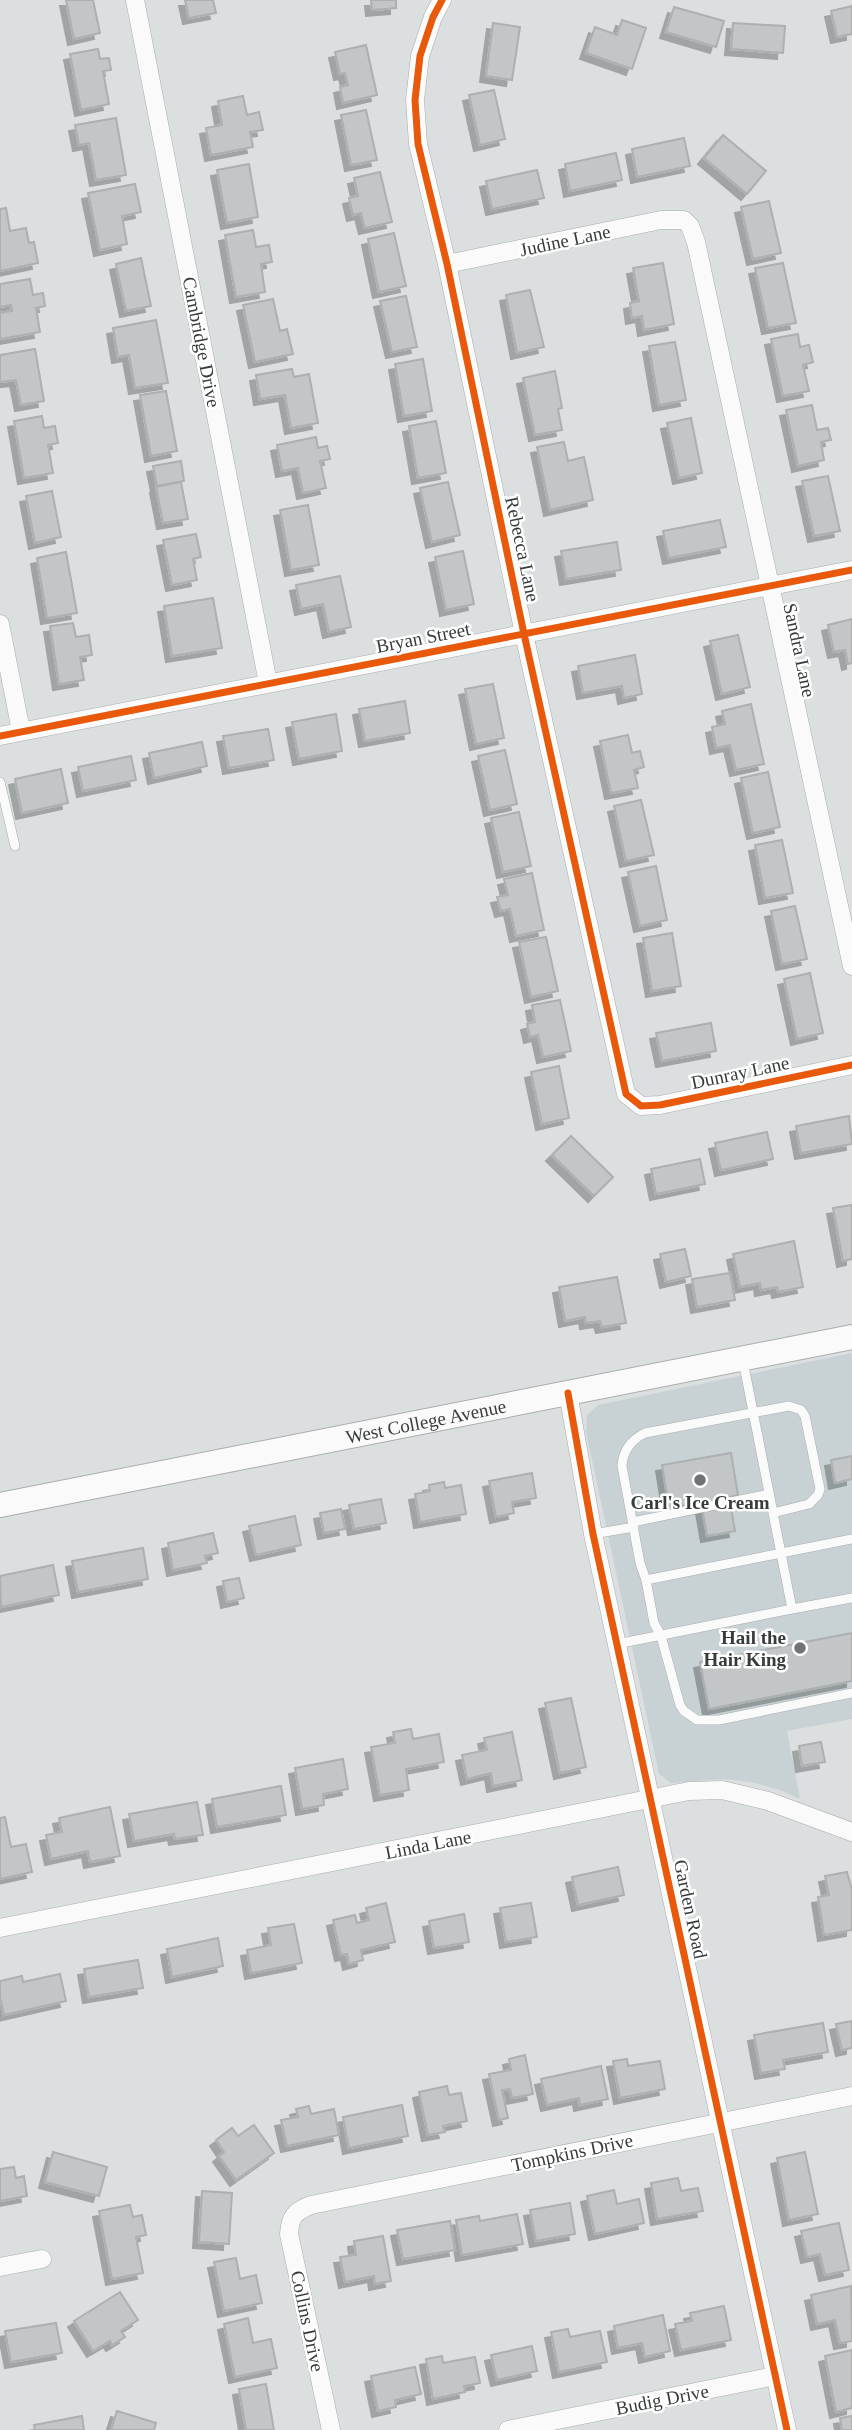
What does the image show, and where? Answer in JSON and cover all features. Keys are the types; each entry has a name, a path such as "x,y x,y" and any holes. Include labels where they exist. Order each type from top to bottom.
{"main road":[{"name":"West College Avenue","path":"0,1505 852,1337"}],"street":[{"name":"Cambridge Drive","path":"135,0 268,683"},
{"name":"Rebecca Lane","path":"442,0 433,17 420,56 415,100 418,144 447,264 620,1074 625,1094 635,1102"},
{"name":"Judine Lane","path":"447,264 661,220 684,220"},
{"name":"Sandra Lane","path":"684,220 690,226 696,242 852,966"},
{"name":"Bryan Street","path":"0,736 852,570"},
{"path":"0,624 21,731"},
{"name":"Dunray Lane","path":"635,1102 648,1106 660,1105 852,1065"},
{"name":"Garden Road","path":"568,1393 593,1534 787,2430"},
{"name":"Linda Lane","path":"0,1928 689,1791 722,1790 768,1801 852,1832"},
{"name":"Tompkins Drive","path":"294,2213 311,2205 852,2096"},
{"name":"Collins Drive","path":"294,2213 289,2234 331,2430"},
{"path":"0,2267 42,2259"},
{"name":"Budig Drive","path":"508,2430 775,2376"}],"lane":[{"path":"0,782 15,846"},
{"path":"743,1359 792,1609"},
{"path":"773,1513 809,1504 814,1501 820,1489 805,1416 801,1410 789,1406 645,1433 635,1438 622,1457 654,1623 661,1636 680,1705 697,1720 719,1720 852,1693"},
{"path":"593,1534 769,1494"},
{"path":"646,1580 852,1539"},
{"path":"617,1644 852,1598"}],"shaded area":[{"path":"852,1353 852,1719 787,1731 800,1799 751,1782 724,1779 671,1783 659,1774 586,1432 587,1415 598,1405"}],"building":[{"path":"66,0 93,0 100,33 74,39"},
{"path":"185,0 213,0 216,13 189,18"},
{"path":"371,0 396,0 396,8 372,10"},
{"path":"852,6 852,34 837,37 831,11"},
{"path":"674,7 724,21 716,47 666,32"},
{"path":"622,20 646,28 632,69 586,53 595,27 617,35"},
{"path":"493,23 520,27 512,80 486,76"},
{"path":"733,23 785,26 783,53 731,49"},
{"path":"366,45 377,95 343,103 340,87 348,85 345,73 340,74 335,52"},
{"path":"98,49 100,59 109,58 111,70 103,71 109,104 81,110 70,54"},
{"path":"494,90 505,139 480,145 469,95"},
{"path":"243,96 247,115 259,112 263,130 250,132 253,147 211,155 206,128 222,125 218,101"},
{"path":"366,110 377,160 351,165 341,115"},
{"path":"116,118 126,175 96,180 89,143 79,145 75,125"},
{"path":"723,135 766,171 747,194 704,158"},
{"path":"684,138 690,166 637,177 632,149"},
{"path":"616,153 622,180 570,191 565,164"},
{"path":"249,164 258,217 227,223 217,170"},
{"path":"537,170 544,198 492,209 486,181"},
{"path":"380,172 392,222 365,228 361,213 353,215 349,198 358,196 354,178"},
{"path":"135,184 141,212 122,216 127,244 100,250 88,193"},
{"path":"769,201 781,253 753,259 741,207"},
{"path":"6,208 10,231 26,228 29,243 34,242 38,263 0,271 0,209"},
{"path":"253,230 256,247 269,245 272,262 261,264 265,292 236,297 225,235"},
{"path":"394,233 406,286 379,292 368,239"},
{"path":"141,258 151,306 126,311 116,264"},
{"path":"663,263 674,324 644,330 642,316 632,318 630,303 639,301 633,268"},
{"path":"783,263 796,323 768,328 755,268"},
{"path":"30,279 33,295 43,293 45,306 36,308 40,332 0,339 0,313 12,311 11,305 0,307 0,284"},
{"path":"530,290 544,347 517,353 506,295"},
{"path":"406,296 417,347 392,352 380,301"},
{"path":"273,299 280,331 287,329 293,354 255,362 243,305"},
{"path":"156,320 168,383 135,388 129,355 118,357 113,328"},
{"path":"798,334 800,347 809,345 813,362 803,365 809,391 783,396 771,339"},
{"path":"675,342 686,400 659,405 649,346"},
{"path":"35,349 44,401 21,405 16,380 0,382 0,355"},
{"path":"423,359 432,411 404,416 395,364"},
{"path":"292,369 294,377 309,374 318,423 291,428 285,395 260,399 256,375"},
{"path":"555,371 562,408 558,409 562,430 535,435 523,378"},
{"path":"166,391 177,451 151,456 140,395"},
{"path":"812,405 817,430 828,428 831,440 821,442 824,460 798,466 786,410"},
{"path":"42,416 44,428 55,426 58,443 48,445 53,473 24,478 14,421"},
{"path":"691,418 702,473 679,478 667,423"},
{"path":"436,421 446,473 418,478 409,426"},
{"path":"316,437 318,448 327,446 330,459 320,461 326,488 303,493 298,468 282,471 277,445"},
{"path":"564,442 568,461 584,457 593,500 550,510 537,447"},
{"path":"181,461 184,481 157,486 153,466"},
{"path":"828,476 840,531 814,536 802,481"},
{"path":"181,482 188,519 163,523 156,487"},
{"path":"448,482 460,535 432,542 420,488"},
{"path":"52,491 61,537 35,543 26,496"},
{"path":"308,505 319,565 291,570 280,510"},
{"path":"720,520 726,547 669,558 663,531"},
{"path":"196,534 201,557 193,559 197,580 172,585 163,540"},
{"path":"617,542 621,570 566,579 561,551"},
{"path":"463,551 474,604 446,610 435,557"},
{"path":"66,552 77,613 47,618 37,558"},
{"path":"340,576 351,627 329,632 323,604 301,609 296,585"},
{"path":"213,598 222,648 172,656 164,606"},
{"path":"852,619 852,663 848,664 845,650 834,652 828,625"},
{"path":"73,623 76,637 89,635 92,655 80,657 84,680 59,684 50,626"},
{"path":"738,635 750,687 722,694 710,641"},
{"path":"635,655 642,694 624,698 622,686 583,693 578,666"},
{"path":"493,684 504,738 476,744 465,689"},
{"path":"405,701 410,733 365,741 359,709"},
{"path":"751,704 764,764 736,770 730,745 716,748 712,727 725,724 722,711"},
{"path":"336,714 342,751 299,759 292,722"},
{"path":"268,729 274,760 229,768 223,736"},
{"path":"628,735 632,753 640,751 644,767 634,770 638,788 611,793 600,741"},
{"path":"202,742 207,766 154,778 149,753"},
{"path":"505,750 517,804 490,810 478,756"},
{"path":"131,756 136,780 83,791 78,767"},
{"path":"61,769 68,803 22,813 15,779"},
{"path":"768,772 780,827 753,833 741,778"},
{"path":"641,800 654,855 626,861 614,806"},
{"path":"519,812 531,866 503,872 491,818"},
{"path":"782,840 793,893 765,898 755,845"},
{"path":"656,866 667,920 640,926 628,872"},
{"path":"532,873 544,930 516,936 510,909 501,911 497,897 508,895 504,879"},
{"path":"795,906 807,959 782,964 771,911"},
{"path":"672,933 681,986 652,991 643,938"},
{"path":"546,937 558,991 531,997 519,942"},
{"path":"810,973 823,1033 797,1039 784,979"},
{"path":"560,1000 571,1051 543,1057 538,1035 530,1037 527,1024 535,1022 532,1005"},
{"path":"711,1023 716,1051 662,1061 656,1033"},
{"path":"559,1066 569,1118 542,1124 531,1072"},
{"path":"849,1116 852,1144 801,1153 796,1126"},
{"path":"767,1132 773,1159 721,1170 715,1143"},
{"path":"571,1136 613,1177 594,1196 552,1155"},
{"path":"700,1159 705,1184 656,1194 651,1169"},
{"path":"852,1205 852,1259 843,1261 833,1208"},
{"path":"794,1241 803,1287 778,1292 777,1287 761,1290 760,1283 740,1287 733,1254"},
{"path":"685,1249 691,1276 666,1282 660,1254"},
{"path":"730,1273 735,1300 697,1307 692,1279"},
{"path":"617,1277 626,1323 602,1327 600,1321 586,1323 585,1317 565,1321 559,1287"},
{"name":"Carl's Ice Cream","path":"731,1453 738,1495 729,1497 735,1531 707,1536 701,1502 669,1508 662,1465"},
{"path":"852,1456 852,1479 835,1483 831,1460"},
{"path":"532,1473 536,1498 512,1502 514,1513 496,1517 489,1481"},
{"path":"444,1482 445,1488 461,1485 466,1514 420,1522 415,1494 430,1491 429,1485"},
{"path":"381,1499 386,1523 354,1529 349,1505"},
{"path":"341,1509 345,1529 324,1533 320,1513"},
{"path":"295,1516 301,1545 256,1555 249,1526"},
{"path":"213,1533 218,1553 205,1556 207,1563 173,1570 168,1543"},
{"path":"143,1548 148,1579 78,1592 72,1561"},
{"path":"53,1565 59,1595 1,1607 0,1576"},
{"path":"239,1578 244,1598 227,1602 223,1581"},
{"path":"852,1633 852,1681 709,1709 700,1662"},
{"path":"571,1698 586,1767 560,1773 545,1703"},
{"path":"411,1729 413,1739 439,1734 444,1762 406,1769 409,1790 380,1795 371,1747 395,1743 393,1732"},
{"path":"512,1732 522,1780 493,1786 491,1773 467,1779 462,1755 487,1750 484,1738"},
{"path":"821,1742 825,1762 802,1766 799,1746"},
{"path":"343,1759 348,1789 323,1794 324,1805 302,1809 295,1768"},
{"path":"281,1786 286,1815 217,1827 212,1799"},
{"path":"197,1802 203,1835 175,1839 174,1834 134,1841 129,1814"},
{"path":"110,1807 120,1856 90,1862 88,1851 51,1859 46,1835 62,1832 59,1818"},
{"path":"5,1817 11,1847 26,1844 32,1872 0,1879 0,1818"},
{"path":"618,1867 624,1895 578,1905 572,1877"},
{"path":"847,1872 852,1890 852,1930 824,1935 818,1897 829,1895 825,1876"},
{"path":"386,1903 395,1942 361,1950 363,1960 349,1964 347,1954 341,1955 333,1920 355,1915 357,1923 369,1920 366,1908"},
{"path":"531,1903 537,1937 506,1942 500,1908"},
{"path":"464,1914 469,1942 434,1948 429,1921"},
{"path":"294,1924 302,1963 251,1973 247,1950 271,1945 268,1928"},
{"path":"218,1938 223,1966 172,1977 167,1949"},
{"path":"138,1960 143,1988 89,1997 84,1969"},
{"path":"60,1974 66,2001 4,2015 0,1981 22,1976 23,1982"},
{"path":"852,2021 852,2048 842,2050 836,2024"},
{"path":"823,2023 828,2052 783,2060 785,2069 761,2073 754,2035"},
{"path":"525,2055 533,2094 512,2098 510,2089 502,2090 508,2118 499,2120 489,2074 511,2070 509,2059"},
{"path":"627,2059 628,2066 660,2061 665,2089 620,2098 613,2061"},
{"path":"601,2066 608,2099 580,2105 579,2098 547,2105 541,2079"},
{"path":"447,2086 449,2095 461,2093 467,2121 443,2126 445,2132 428,2135 419,2092"},
{"path":"402,2105 408,2136 349,2148 343,2117"},
{"path":"309,2106 311,2114 334,2109 339,2135 287,2146 281,2120 298,2117 296,2109"},
{"path":"254,2125 274,2153 236,2180 219,2156 224,2152 216,2140 232,2128 238,2136"},
{"path":"53,2152 107,2167 99,2196 45,2182"},
{"path":"805,2152 818,2214 789,2220 777,2158"},
{"path":"14,2167 16,2178 24,2176 27,2196 0,2201 0,2169"},
{"path":"678,2178 681,2191 698,2188 703,2211 657,2219 651,2183"},
{"path":"614,2190 617,2204 639,2199 644,2223 595,2234 587,2196"},
{"path":"202,2191 232,2193 229,2244 199,2242"},
{"path":"570,2203 575,2234 536,2241 530,2210"},
{"path":"130,2205 133,2217 142,2215 146,2235 136,2237 143,2273 112,2279 99,2211"},
{"path":"517,2214 523,2244 462,2255 456,2220 479,2216 480,2221"},
{"path":"450,2221 455,2250 403,2259 397,2230"},
{"path":"839,2223 849,2270 825,2275 820,2254 807,2257 801,2231"},
{"path":"383,2236 391,2281 375,2284 374,2276 345,2282 340,2257 356,2255 354,2241"},
{"path":"236,2258 240,2279 256,2275 262,2303 224,2311 214,2262"},
{"path":"851,2286 852,2341 840,2343 835,2320 817,2324 811,2295"},
{"path":"120,2292 138,2320 121,2331 125,2337 112,2345 110,2341 93,2351 74,2321"},
{"path":"724,2306 731,2340 681,2350 675,2324 692,2321 690,2313"},
{"path":"663,2315 670,2351 645,2357 642,2343 618,2348 614,2326"},
{"path":"248,2318 253,2343 271,2339 277,2368 235,2377 224,2324"},
{"path":"56,2323 62,2353 11,2362 5,2331"},
{"path":"568,2329 570,2337 600,2331 607,2362 559,2372 551,2332"},
{"path":"532,2346 537,2371 497,2380 491,2355"},
{"path":"852,2350 852,2408 836,2412 825,2356"},
{"path":"442,2356 443,2363 475,2357 480,2383 464,2386 465,2392 433,2399 426,2359"},
{"path":"415,2367 421,2394 395,2400 396,2407 378,2411 371,2376"},
{"path":"266,2384 274,2430 246,2430 239,2389"},
{"path":"117,2411 156,2423 154,2430 111,2430"},
{"path":"82,2416 84,2430 35,2430 34,2425"},
{"path":"852,2416 852,2430 842,2430 840,2418"}],"cycle path":[{"path":"442,0 433,17 420,56 415,100 418,144 447,264 524,634 626,1094 641,1106 660,1105 852,1065"},
{"path":"0,736 852,570"},
{"path":"568,1393 593,1534 787,2430"}],"place":[{"name":"Carl's Ice Cream","path":"700,1480"},
{"name":"Hail the Hair King","path":"800,1648"}]}
